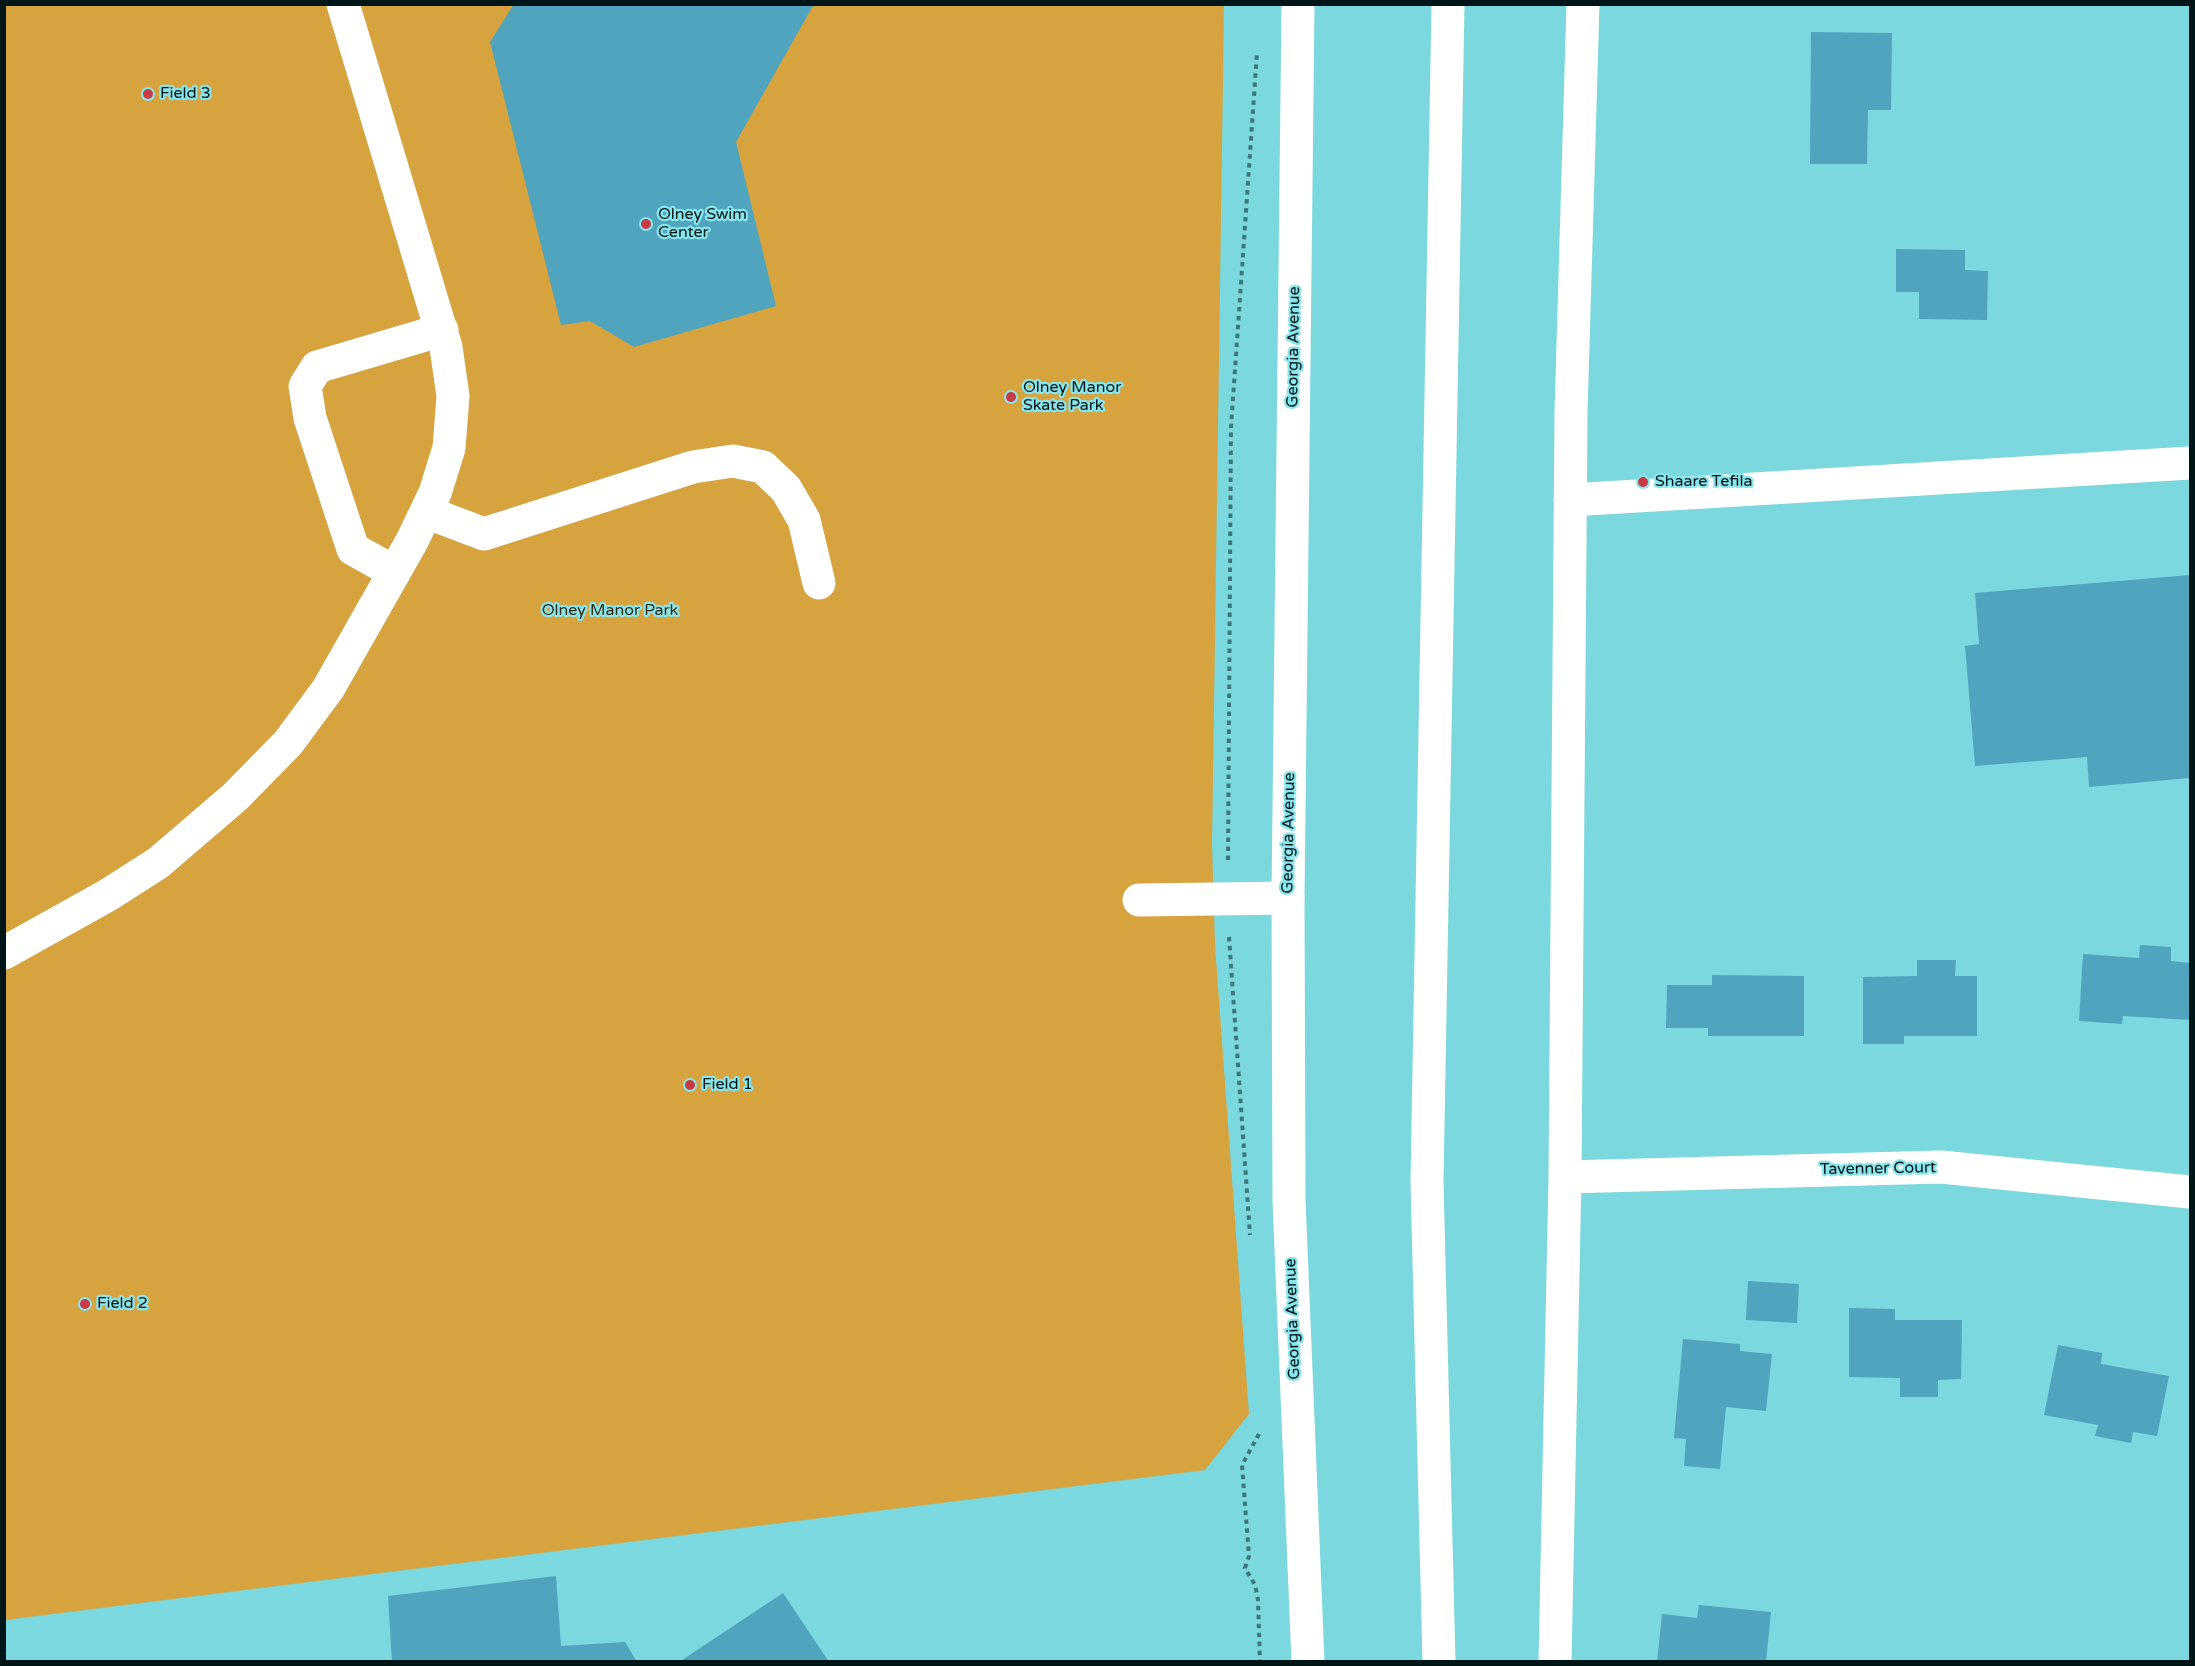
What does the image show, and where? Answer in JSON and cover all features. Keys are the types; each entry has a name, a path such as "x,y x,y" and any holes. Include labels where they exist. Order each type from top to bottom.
{"main road":[{"path":"4,953 108,895 158,863 235,797 288,743 328,689 394,572 435,493 449,448 453,396 442,330 344,4"},
{"name":"Georgia Avenue","path":"1298,4 1288,898 1288,1200 1308,1662"},
{"path":"1439,1662 1427,1181 1448,4"},
{"path":"1555,1662 1565,1177 1570,500 1583,4"},
{"path":"394,572 353,549 310,418 305,386 316,367 442,330"},
{"path":"426,512 484,534 693,467 733,461 763,467 786,489 804,520 819,583"},
{"path":"1570,500 2190,463"},
{"path":"1139,900 1288,898"},
{"name":"Tavenner Court","path":"1565,1177 1941,1167 2190,1192"}],"path":[{"path":"1251,1243 1230,964 1228,899 1231,427 1257,48"},
{"path":"1259,1429 1258,1440 1242,1465 1249,1556 1245,1568 1255,1585 1258,1600 1260,1662"}],"green space":[{"name":"Olney Manor Park","path":"4,5 1224,5 1212,845 1215,945 1249,1414 1205,1470 5,1620"}],"building":[{"name":"Olney Swim Center","path":"514,4 814,4 736,142 776,306 634,347 590,321 561,325 490,42"},
{"path":"1811,32 1892,33 1891,110 1868,110 1867,164 1810,164"},
{"path":"1896,249 1965,250 1965,270 1988,271 1987,320 1919,319 1919,292 1896,292"},
{"path":"2190,575 2190,778 2089,787 2087,757 1975,766 1965,646 1979,644 1975,593"},
{"path":"2140,945 2171,947 2171,961 2190,963 2190,1020 2123,1016 2122,1024 2079,1021 2083,954 2139,958"},
{"path":"1917,960 1956,960 1955,976 1977,976 1977,1036 1904,1036 1904,1044 1863,1044 1863,977 1917,976"},
{"path":"1712,975 1804,976 1804,1036 1708,1036 1708,1028 1666,1028 1667,985 1712,985"},
{"path":"1748,1281 1799,1284 1797,1323 1746,1320"},
{"path":"1849,1308 1895,1309 1895,1320 1962,1320 1961,1379 1938,1380 1938,1397 1900,1397 1900,1378 1849,1377"},
{"path":"1683,1339 1740,1344 1740,1351 1772,1354 1766,1411 1726,1407 1720,1469 1684,1466 1686,1439 1674,1438"},
{"path":"2058,1345 2102,1353 2101,1364 2169,1376 2157,1436 2133,1432 2131,1443 2095,1436 2098,1425 2044,1415"},
{"path":"556,1576 561,1646 625,1642 637,1662 392,1662 388,1596"},
{"path":"783,1593 829,1662 679,1662"},
{"path":"1699,1605 1771,1612 1766,1662 1657,1662 1662,1614 1697,1618"}],"place":[{"name":"Field 3","path":"148,94"},
{"name":"Olney Swim Center","path":"646,224"},
{"name":"Olney Manor Skate Park","path":"1011,397"},
{"name":"Shaare Tefila","path":"1643,482"},
{"name":"Field 1","path":"690,1085"},
{"name":"Field 2","path":"85,1304"}]}
